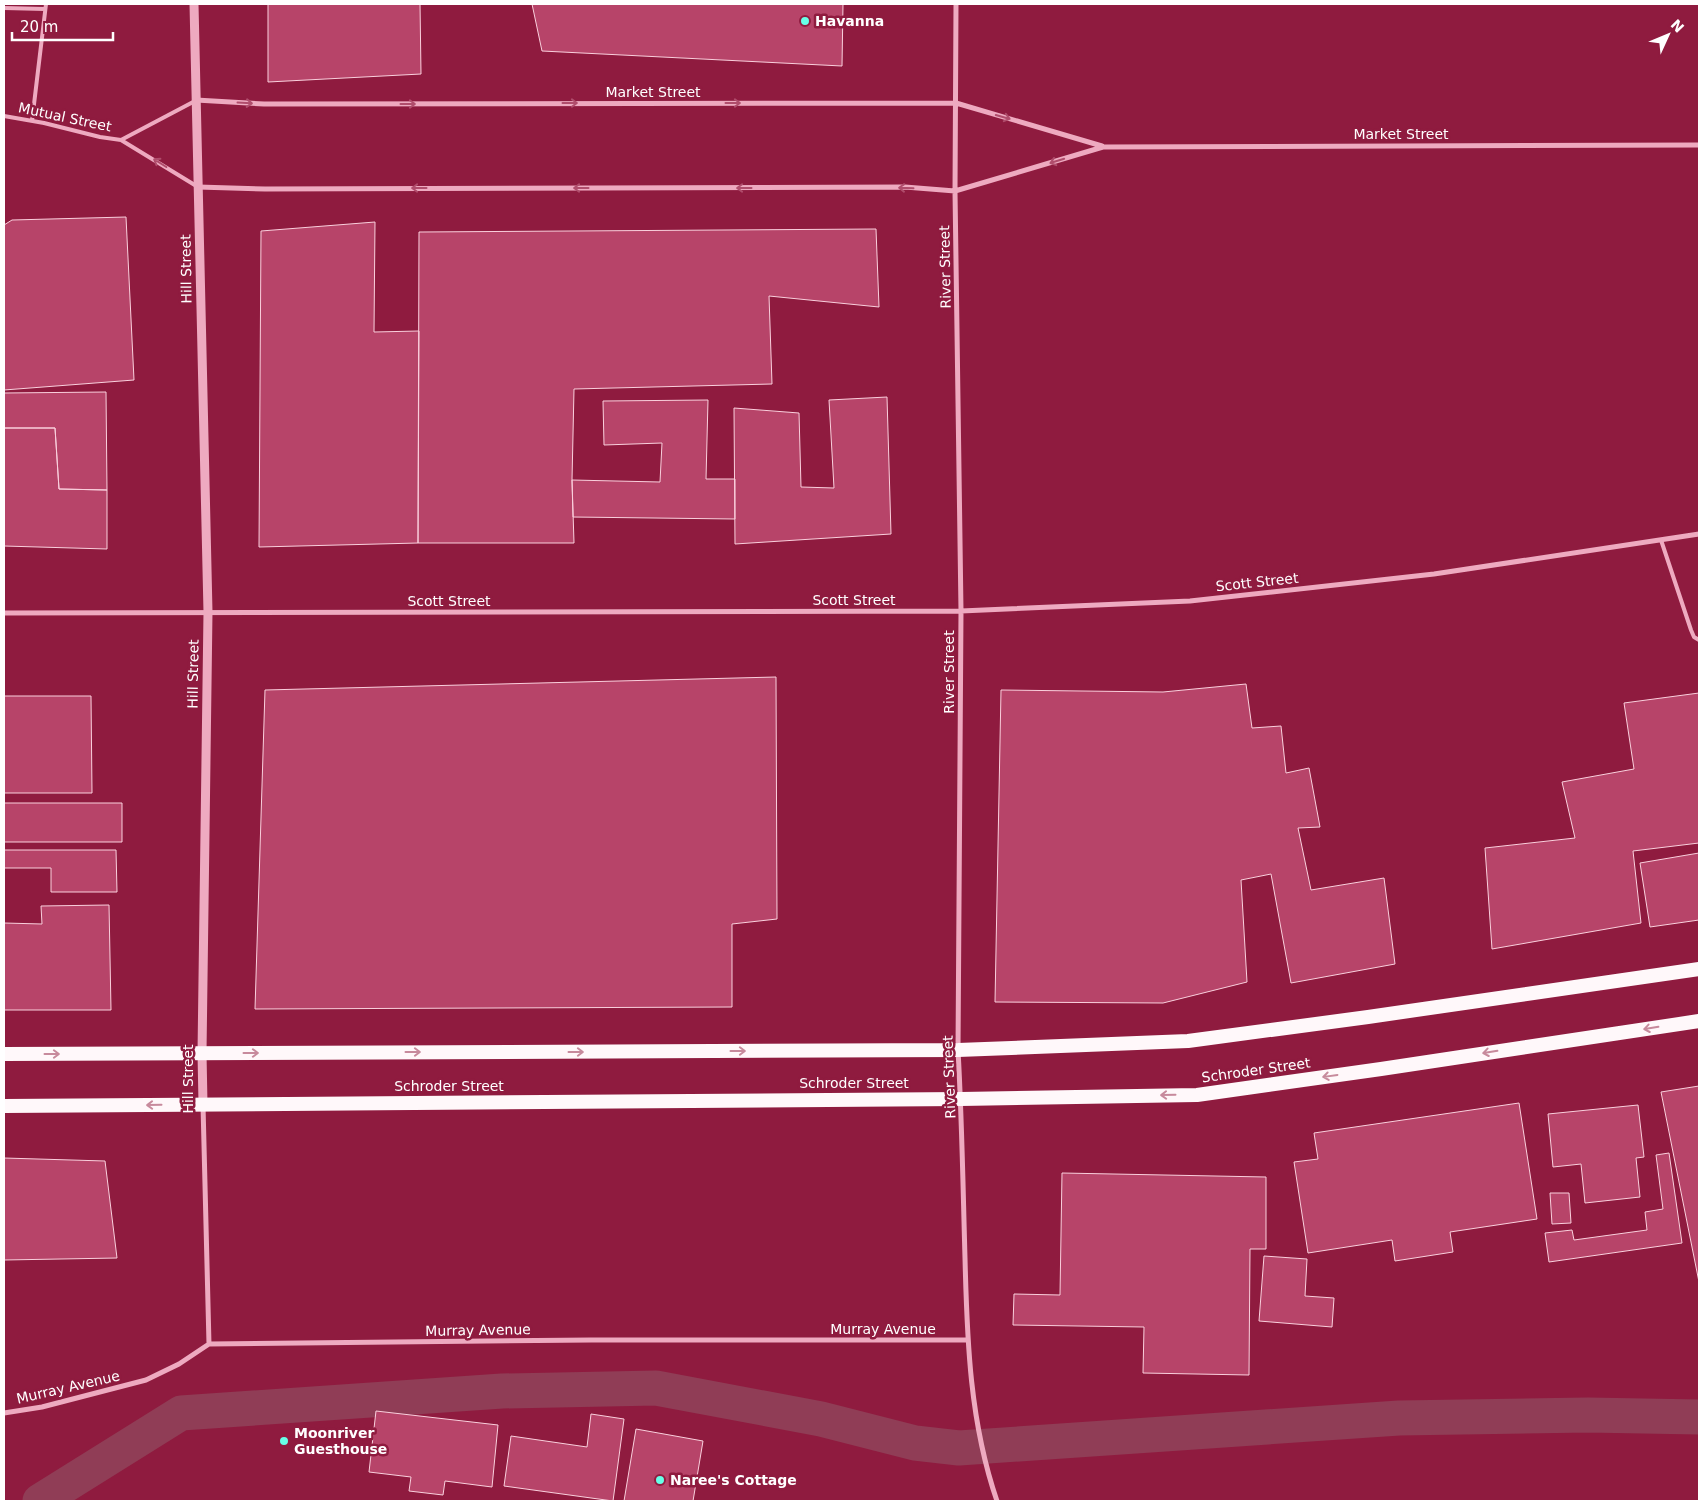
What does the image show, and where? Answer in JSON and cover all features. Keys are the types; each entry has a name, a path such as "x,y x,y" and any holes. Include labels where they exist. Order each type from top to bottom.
{"highway":[{"path":"4,1054 958,1050 1188,1041 1378,1016 1699,969"},
{"name":"Schroder Street","path":"4,1106 961,1099 1197,1095 1699,1020"}],"street":[{"name":"Hill Street","path":"194,4 208,612 202,1053 209,1344"},
{"name":"River Street","path":"956,4 955,191 961,611 958,1050 967,1340 977,1426 997,1499"},
{"name":"Market Street","path":"196,100 264,104 956,103 1103,147"},
{"name":"Market Street","path":"198,187 266,189 905,188 955,191 1103,147 1699,145"},
{"name":"Scott Street","path":"4,613 961,611 1190,601 1434,574 1699,534"},
{"name":"Murray Avenue","path":"4,1413 42,1407 146,1380 179,1364 209,1344 591,1340 967,1340"}],"lane":[{"path":"32,121 46,4"},
{"path":"4,8 45,9"},
{"name":"Mutual Street","path":"121,140 196,100"},
{"name":"Mutual Street","path":"4,116 121,140 198,187"},
{"path":"1661,540 1691,630 1699,640"}],"building":[{"path":"268,4 420,4 421,74 268,82"},
{"path":"532,4 843,4 842,66 542,51"},
{"path":"126,217 134,380 4,390 4,225 12,220"},
{"path":"375,222 374,332 419,331 418,543 259,547 261,231"},
{"path":"876,229 879,307 769,296 772,384 574,389 572,480 574,543 418,543 419,232"},
{"path":"106,392 107,490 59,489 55,428 4,428 4,393"},
{"path":"887,397 891,534 735,544 734,408 799,413 801,487 834,488 829,400"},
{"path":"708,400 706,479 735,479 735,519 573,517 572,480 660,482 662,443 604,445 603,401"},
{"path":"4,428 55,428 59,489 107,490 107,549 4,546"},
{"path":"776,677 777,919 732,924 732,1007 255,1009 265,690"},
{"path":"1246,684 1252,728 1281,726 1286,773 1309,768 1320,827 1298,828 1311,890 1384,878 1395,964 1291,983 1271,874 1241,880 1247,982 1163,1003 995,1002 1001,690 1163,692"},
{"path":"1699,693 1699,843 1633,851 1641,923 1492,949 1485,848 1575,838 1562,782 1634,769 1624,703"},
{"path":"4,696 91,696 92,793 4,793"},
{"path":"4,803 122,803 122,842 4,842"},
{"path":"4,850 116,850 117,892 51,892 51,868 4,868"},
{"path":"1699,853 1699,920 1650,927 1640,863"},
{"path":"109,905 111,1010 4,1010 4,923 42,924 41,906"},
{"path":"1699,1086 1699,1282 1661,1092"},
{"path":"1519,1103 1537,1219 1450,1232 1453,1252 1395,1261 1392,1240 1308,1253 1294,1162 1318,1159 1314,1133"},
{"path":"1638,1105 1644,1157 1636,1158 1640,1197 1585,1203 1581,1164 1553,1167 1548,1114"},
{"path":"1669,1153 1682,1243 1549,1262 1545,1233 1572,1230 1574,1240 1647,1230 1645,1212 1663,1209 1656,1155"},
{"path":"4,1158 105,1161 117,1258 4,1260"},
{"path":"1062,1173 1266,1177 1266,1249 1250,1249 1249,1375 1143,1373 1144,1327 1013,1325 1014,1294 1060,1295"},
{"path":"1550,1193 1569,1193 1571,1223 1552,1224"},
{"path":"1264,1256 1307,1259 1305,1296 1334,1298 1332,1327 1259,1321"},
{"path":"376,1411 498,1425 492,1487 445,1481 443,1495 409,1491 411,1477 369,1472"},
{"path":"591,1414 624,1419 613,1501 504,1486 511,1436 587,1447"},
{"path":"636,1429 703,1441 693,1501 624,1501"}],"waterway":[{"path":"40,1501 181,1413 502,1391 656,1388 821,1419 915,1443 959,1448 1399,1418 1588,1415 1699,1417"}],"place":[{"name":"Havanna","path":"805,21"},
{"name":"Moonriver Guesthouse","path":"284,1441"},
{"name":"Naree's Cottage","path":"660,1480"}]}
